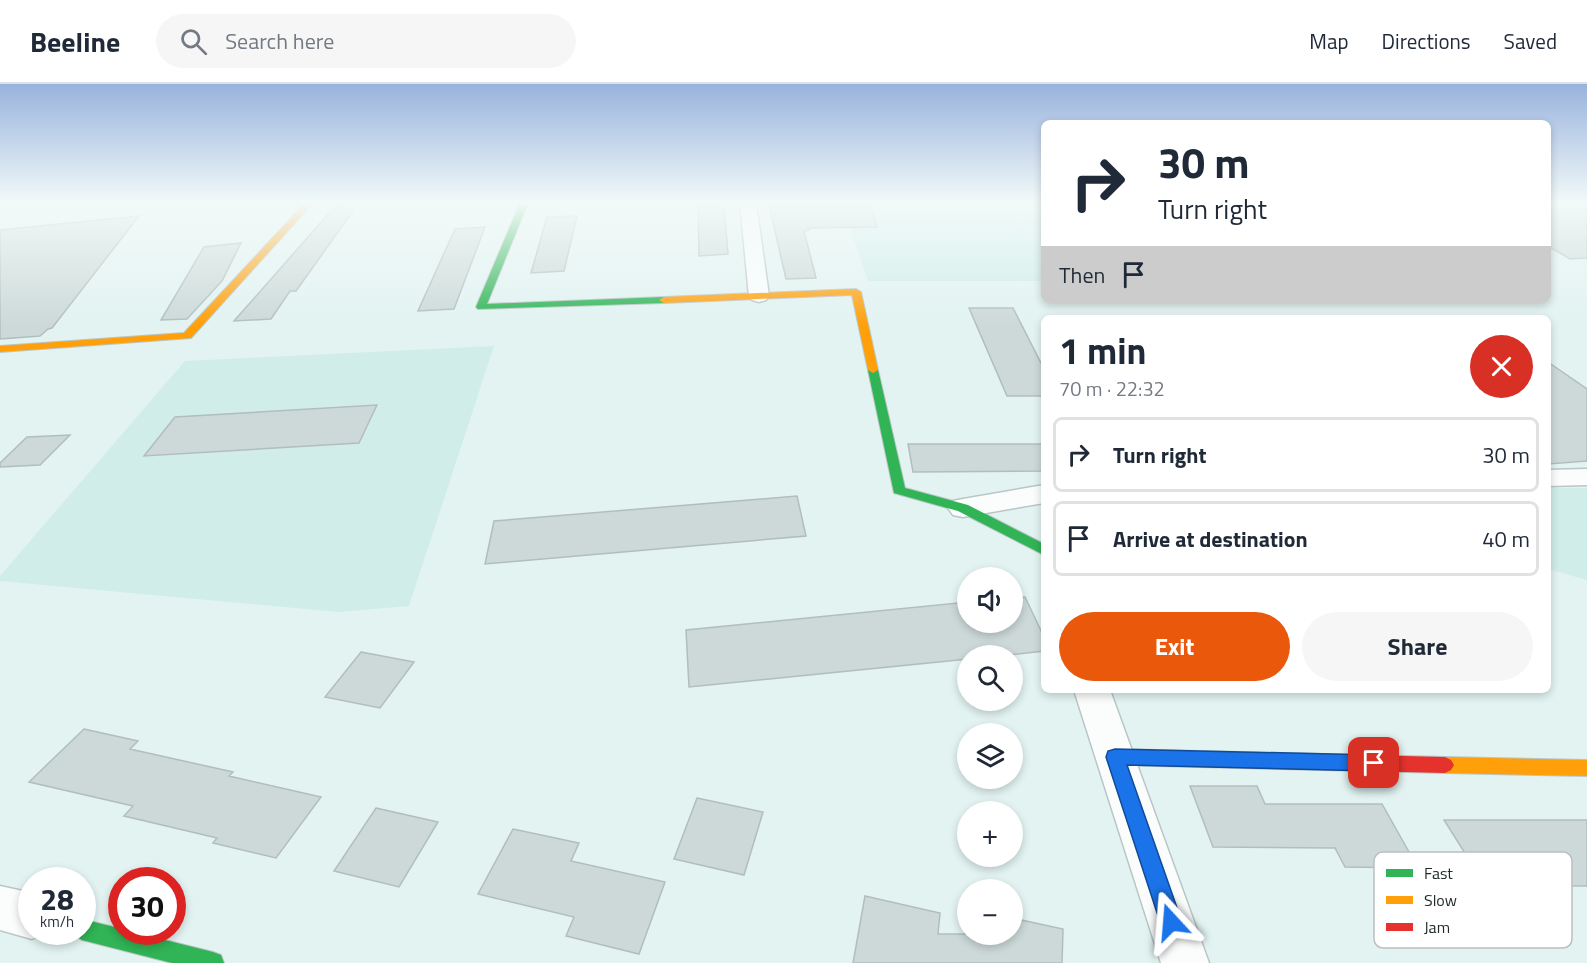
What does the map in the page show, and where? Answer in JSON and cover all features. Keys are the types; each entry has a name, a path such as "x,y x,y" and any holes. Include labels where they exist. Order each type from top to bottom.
{"street":[{"path":"0,349 187,336 271,244"},
{"path":"507,244 481,307 856,292 899,490 963,508 1041,548"},
{"path":"753,244 759,296"},
{"path":"1551,478 1587,477"},
{"path":"963,508 1041,495"},
{"path":"1093,693 1185,963"},
{"path":"1115,757 1587,768"},
{"path":"0,908 18,912"},
{"path":"96,933 213,963"}],"shaded area":[{"path":"855,244 1041,244 1041,281 868,281"},
{"path":"494,346 409,606 338,612 0,581 0,576 185,361"},
{"path":"1551,488 1587,488 1587,580 1551,570"}],"building":[{"path":"0,244 117,244 52,328 40,336 0,339"},
{"path":"240,244 222,281 187,319 161,320 204,247"},
{"path":"302,244 329,244 296,291 290,291 271,319 234,321"},
{"path":"448,244 479,244 454,309 418,311"},
{"path":"539,244 570,244 564,271 531,273"},
{"path":"699,244 727,244 728,254 699,256"},
{"path":"778,244 807,244 816,278 786,279"},
{"path":"1551,244 1587,244 1587,258 1570,259 1551,248"},
{"path":"969,308 1013,308 1041,363 1041,396 1007,396"},
{"path":"1551,364 1587,389 1587,461 1551,464"},
{"path":"377,405 359,443 144,456 175,417"},
{"path":"70,435 40,465 0,467 0,463 27,437"},
{"path":"908,444 1041,444 1041,471 913,472"},
{"path":"797,496 806,536 485,564 494,521"},
{"path":"1023,597 1025,597 1041,631 1041,651 1023,653 1023,645 957,645 957,660 689,687 686,630 957,603 957,633 1023,633"},
{"path":"361,652 414,662 380,708 325,697"},
{"path":"84,729 138,741 130,749 233,772 229,776 321,797 276,858 213,843 217,838 124,816 133,806 29,782"},
{"path":"1190,786 1257,786 1265,804 1382,804 1409,852 1374,852 1374,867 1345,867 1335,848 1213,847"},
{"path":"697,798 763,812 744,875 674,859"},
{"path":"376,808 438,822 399,887 334,871"},
{"path":"1444,820 1587,820 1587,886 1572,886 1572,852 1464,852"},
{"path":"513,829 579,843 571,861 665,882 639,954 566,936 574,917 478,894"},
{"path":"865,896 940,913 938,934 957,934 957,945 1023,945 1023,920 1063,929 1062,963 853,963"}],"traffic: fast":[{"path":"507,244 481,307 664,300"},
{"path":"873,370 899,490 963,508 1041,548"},
{"path":"96,933 213,963"}],"traffic: slow":[{"path":"0,349 187,336 271,244"},
{"path":"664,300 856,292 873,370"},
{"path":"1445,765 1587,768"}],"traffic: jam":[{"path":"1115,757 1445,765"}],"route":[{"path":"1171,922 1115,757 1374,763"}]}
